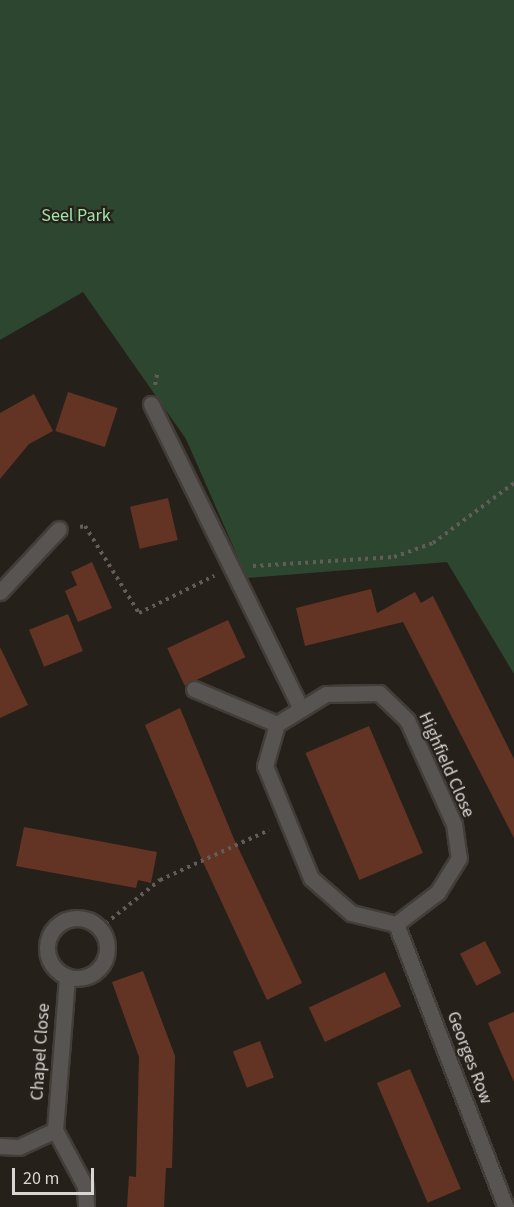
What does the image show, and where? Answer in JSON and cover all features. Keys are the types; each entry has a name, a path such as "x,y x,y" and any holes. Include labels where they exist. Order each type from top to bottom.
{"street":[{"path":"151,404 301,709"},
{"path":"0,592 58,528"},
{"path":"194,689 277,723 265,766 286,822 311,878 351,913 396,924"},
{"name":"Highfield Close","path":"277,723 326,694 379,693 407,720 454,824 459,858 438,892 396,924"},
{"path":"76,917 100,928 107,950 101,967 83,978 67,977 51,964 46,945 49,935 61,923 76,917"},
{"name":"Georges Row","path":"396,924 506,1207"},
{"name":"Chapel Close","path":"55,1130 67,977"},
{"path":"0,1146 19,1147 55,1130 85,1186 86,1207"}],"path":[{"path":"433,543 514,483"},
{"path":"100,928 160,880 286,822"}],"green space":[{"name":"Seel Park","path":"0,0 514,0 514,674 447,562 247,578 186,439 83,292 0,340"}],"building":[{"path":"68,392 117,408 105,447 55,431"},
{"path":"34,394 53,431 29,444 0,479 0,413"},
{"path":"168,498 178,540 140,549 130,507"},
{"path":"92,562 112,608 78,622 65,591 77,585 71,572"},
{"path":"371,589 377,613 415,592 421,603 433,596 514,759 514,838 403,622 305,646 296,608"},
{"path":"68,614 83,651 44,667 29,630"},
{"path":"228,620 245,657 185,685 167,648"},
{"path":"0,647 28,705 0,718"},
{"path":"180,708 234,839 302,983 267,1000 202,860 145,725"},
{"path":"369,726 423,853 359,880 305,753"},
{"path":"24,827 157,852 151,883 138,880 136,888 16,866"},
{"path":"485,941 501,973 476,986 460,954"},
{"path":"143,971 175,1056 172,1168 166,1168 164,1207 127,1207 129,1176 136,1177 139,1057 112,982"},
{"path":"385,972 401,1006 325,1042 309,1007"},
{"path":"514,1012 514,1082 488,1023"},
{"path":"260,1041 274,1077 247,1088 233,1051"},
{"path":"410,1069 461,1189 428,1203 377,1083"}]}
